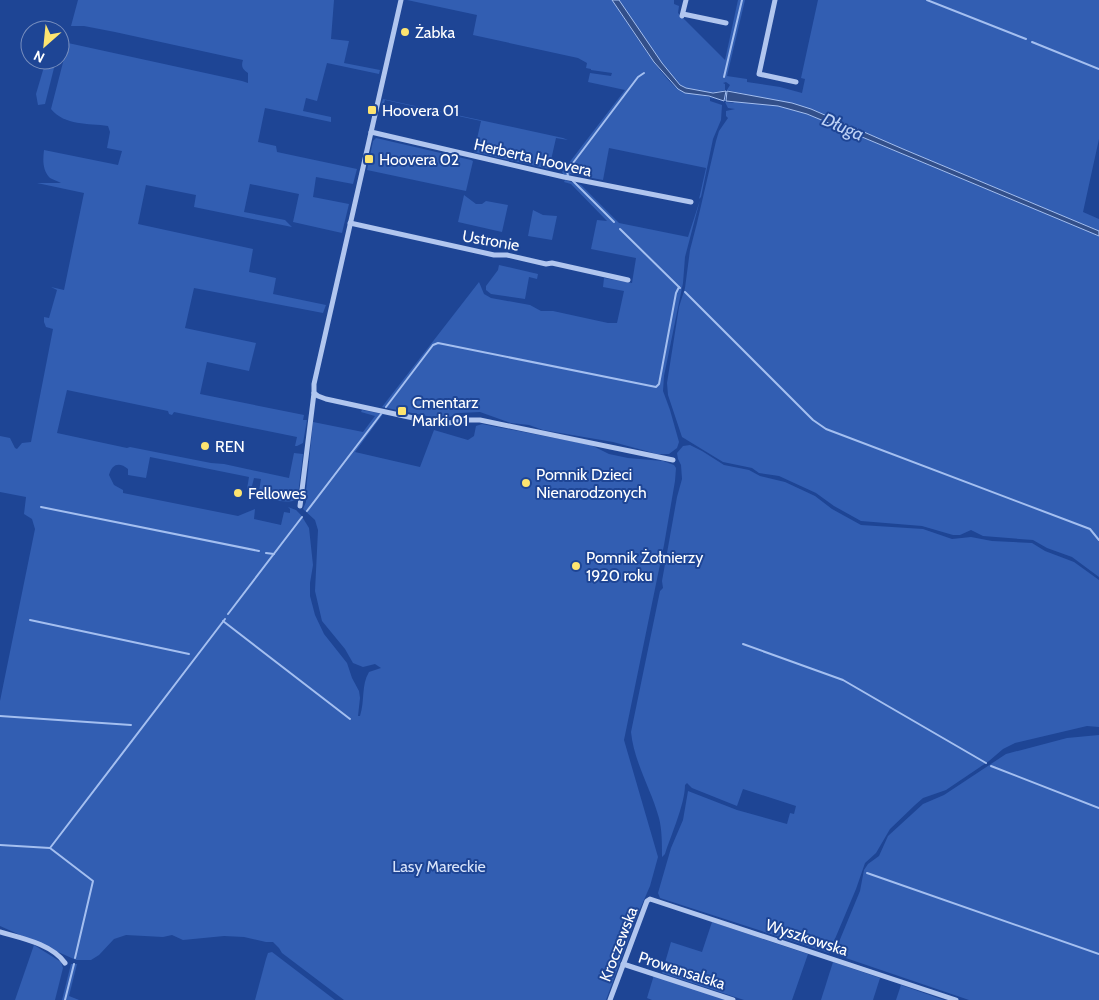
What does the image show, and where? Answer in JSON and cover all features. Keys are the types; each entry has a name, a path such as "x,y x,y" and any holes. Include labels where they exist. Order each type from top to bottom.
{"street":[{"path":"300,506 314,384 401,0"},
{"path":"686,0 682,15 726,24"},
{"path":"775,0 759,74 796,82"},
{"name":"Herberta Hoovera","path":"370,132 576,180 692,202"},
{"name":"Ustronie","path":"350,223 494,255 507,255 628,280"},
{"path":"314,392 326,399 441,424 480,420 673,460"},
{"name":"Kroczewska","path":"610,1000 647,901 650,899"},
{"name":"Wyszkowska","path":"650,899 956,1000"},
{"path":"0,932 41,946 58,955 65,963"},
{"name":"Prowansalska","path":"623,964 733,1000"}],"green space":[{"name":"Lasy Mareckie","path":"78,0 334,0 331,39 349,41 344,63 380,70 379,74 327,63 317,101 306,98 303,111 331,117 331,122 265,108 258,142 276,146 277,152 357,169 353,184 316,177 313,197 349,204 342,233 293,222 299,194 250,184 244,212 285,220 292,227 194,207 196,195 146,185 138,224 253,249 249,272 276,278 273,294 326,305 323,313 194,288 185,328 256,343 249,371 207,362 200,394 304,415 303,420 307,420 303,443 295,446 297,437 174,412 172,415 168,411 67,390 57,433 289,478 294,453 303,454 298,495 296,500 287,502 258,497 261,479 254,478 251,490 247,489 249,477 150,457 146,478 128,475 128,469 122,465 114,466 109,475 114,485 123,490 123,493 238,516 255,509 254,519 281,525 284,512 290,513 288,507 296,510 309,528 313,565 310,596 315,615 324,634 347,663 359,691 358,716 360,716 364,688 369,672 381,668 375,664 363,667 353,663 345,649 322,621 315,591 318,530 315,520 303,509 306,502 313,422 363,432 375,416 361,412 362,410 383,414 355,452 420,467 434,430 468,440 474,436 476,426 482,424 591,445 609,454 628,458 663,461 674,465 676,468 664,545 624,740 658,857 650,886 606,1000 344,1000 282,953 273,942 224,936 183,940 172,935 163,937 126,935 114,939 99,955 91,960 76,960 0,926 0,701 35,529 32,519 24,514 26,497 0,492 0,436 10,438 17,449 22,443 31,442 53,329 46,327 44,317 49,318 57,290 51,287 64,290 84,193 37,183 61,183 50,178 46,172 43,161 44,150 118,165 122,151 107,148 110,132 108,126 70,121 51,109 61,70 70,70 70,43 248,83 248,73 242,67 243,60 115,32 84,26 71,26"},
{"path":"407,0 614,0 614,3 646,50 673,85 684,92 715,99 710,98 710,101 722,105 721,120 713,139 701,197 699,199 706,168 609,148 603,180 563,174 562,172 625,90 588,82 590,73 611,76 612,73 586,68 587,63 578,58 473,35 477,15"},
{"path":"619,0 674,0 674,4 679,6 678,13 725,60 738,0 745,0 727,76 802,93 805,79 801,78 818,0 1099,0 1099,139 1083,212 1099,219 1099,231 811,109 727,90 730,85 726,82 723,83 725,84 725,90 716,92 687,89 677,82 659,61"},
{"path":"43,70 54,70 45,104 38,105 36,94"},
{"path":"383,99 568,140 556,138 549,169 474,152 481,121 385,100 383,106 381,105"},
{"path":"736,101 778,106 807,114 1099,236 1099,577 1072,557 1047,548 1033,540 983,536 971,530 960,535 953,535 922,526 861,521 834,506 816,493 779,476 759,473 752,468 723,462 682,437 668,395 667,383 679,307 685,288 690,250 716,141 719,131 728,118 726,111 735,109 728,108 725,102 733,103"},
{"path":"376,138 473,161 466,191 367,170 373,141"},
{"path":"565,180 581,185 619,223 688,237 700,200 685,257 683,283 664,376 663,391 679,442 677,448 669,454 657,454 613,442 511,423 480,412 459,413 449,417 447,420 382,407 479,282 484,294 491,298 530,305 541,311 553,311 608,323 617,323 624,291 603,287 604,278 632,283 636,258 591,249 597,220 607,221 571,184 564,182"},
{"path":"464,195 476,204 482,204 486,201 508,205 502,232 458,222"},
{"path":"533,210 543,215 557,216 552,240 528,236"},
{"path":"499,265 538,274 537,279 529,277 525,299 491,294 486,290 486,286 498,270"},
{"path":"690,445 724,465 749,470 760,476 785,482 815,496 832,509 861,525 923,529 952,539 971,537 992,541 1032,543 1045,551 1074,562 1099,580 1099,727 1087,726 1015,743 1003,749 989,761 946,790 923,798 890,829 876,853 865,863 829,953 660,898 658,893 671,848 683,820 688,791 737,810 787,824 790,813 794,814 796,806 743,789 737,806 692,788 687,783 677,820 665,854 662,857 659,818 639,765 631,732 660,591 663,588 662,581 682,479 681,465 677,453 683,446"},
{"path":"1099,735 1099,1000 969,1000 834,954 860,891 864,870 868,864 879,856 888,836 923,804 944,795 1006,754 1067,738"},
{"path":"712,922 808,954 792,1000 744,1000 662,973 671,942 702,952"},
{"path":"34,945 61,962 63,968 55,1000 15,1000"},
{"path":"272,952 335,1000 255,1000 268,953"},
{"path":"833,962 880,978 873,1000 821,1000"},
{"path":"71,964 77,964 69,996 79,1000 62,1000"},
{"path":"654,975 727,1000 652,1000 647,998"},
{"path":"901,985 944,1000 896,1000"}],"water":[{"path":"612,0 619,0 662,63 680,85 686,88 713,93 726,91 724,101 709,96 685,93 678,89 654,62"},
{"name":"Długa","path":"727,91 792,103 811,109 1099,231 1099,236 807,114 778,106 726,101"}],"waterway":[{"path":"724,77 742,0"},
{"path":"927,0 1026,39"},
{"path":"1032,42 1099,69"},
{"path":"568,176 567,171 638,77 644,73"},
{"path":"572,180 614,222"},
{"path":"620,229 680,288"},
{"path":"386,407 433,345 438,343 656,387 659,384 676,293 679,287"},
{"path":"685,292 813,420 826,429 1090,529 1099,540"},
{"path":"307,511 381,414"},
{"path":"41,507 259,551"},
{"path":"228,614 302,517"},
{"path":"266,553 274,554"},
{"path":"0,845 50,848 225,619"},
{"path":"30,620 189,654"},
{"path":"223,621 350,719"},
{"path":"743,644 843,680 986,763"},
{"path":"0,716 131,725"},
{"path":"991,766 1099,808"},
{"path":"50,848 93,881 75,958"},
{"path":"867,873 1099,954"},
{"path":"65,1000 74,964"}],"place":[{"name":"Żabka","path":"405,32"},
{"name":"Hoovera 01","path":"372,110"},
{"name":"Hoovera 02","path":"369,159"},
{"name":"Cmentarz Marki 01","path":"402,411"},
{"name":"REN","path":"205,446"},
{"name":"Pomnik Dzieci Nienarodzonych","path":"526,483"},
{"name":"Fellowes","path":"238,493"},
{"name":"Pomnik Żołnierzy 1920 roku","path":"576,566"}]}
